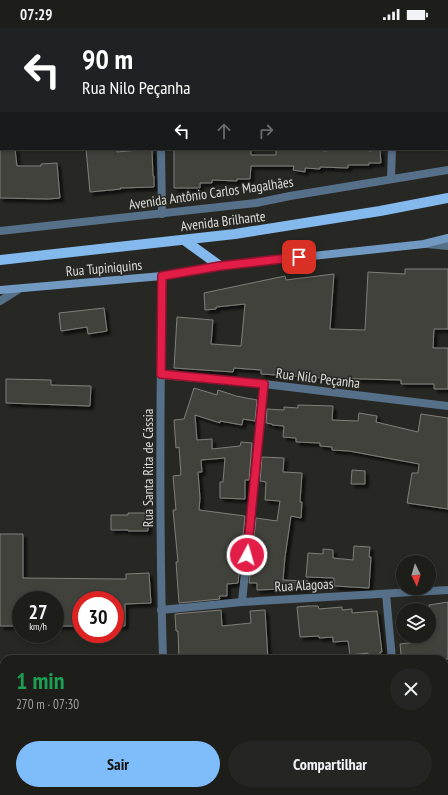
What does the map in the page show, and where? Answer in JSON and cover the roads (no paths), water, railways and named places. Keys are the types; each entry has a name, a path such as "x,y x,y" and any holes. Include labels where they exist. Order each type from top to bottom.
{"main road":[{"name":"Avenida Brilhante","path":"0,260 184,240 289,226 448,198"},
{"path":"184,240 220,266"}],"street":[{"path":"161,150 162,214"},
{"path":"391,178 392,150"},
{"name":"Avenida Antônio Carlos Magalhães","path":"0,231 256,203 391,178 448,170"},
{"path":"424,244 448,238"},
{"name":"Rua Tupiniquins","path":"0,290 162,276 220,266 424,244 448,246"},
{"name":"Rua Santa Rita de Cássia","path":"162,276 161,610 163,655"},
{"path":"0,301 19,288"},
{"name":"Rua Nilo Peçanha","path":"161,374 264,384 448,406"},
{"path":"242,602 264,384"},
{"name":"Rua Alagoas","path":"161,610 242,602 448,590"},
{"path":"386,594 392,655"}]}
